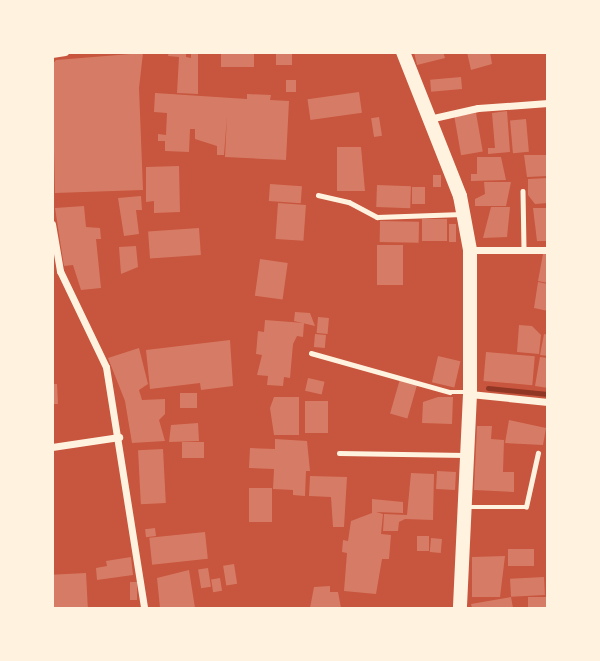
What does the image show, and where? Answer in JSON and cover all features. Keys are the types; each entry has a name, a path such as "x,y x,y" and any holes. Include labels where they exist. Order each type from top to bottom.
{"main road":[{"path":"403,52 465,214 470,250 470,393 460,608"}],"street":[{"path":"52,54 65,52"},
{"path":"429,119 478,108 548,103"},
{"path":"52,224 60,271 106,367 144,608"},
{"path":"470,250 548,250"},
{"path":"470,393 548,402"},
{"path":"52,447 119,438"}],"lane":[{"path":"523,191 524,250"},
{"path":"318,195 349,202 377,217 465,214"},
{"path":"311,353 450,392 470,393"},
{"path":"340,453 467,455"},
{"path":"464,507 526,507 538,453"}],"building":[{"path":"169,52 186,52 186,57 191,58 191,52 198,52 198,94 177,93 179,57 168,56"},
{"path":"221,52 254,52 254,67 221,67"},
{"path":"276,52 292,52 292,65 276,65"},
{"path":"414,52 443,52 445,58 417,65"},
{"path":"467,52 490,52 492,64 471,70"},
{"path":"143,53 139,88 143,190 55,193 52,65 56,60"},
{"path":"461,77 462,89 431,92 430,80"},
{"path":"286,80 296,80 296,92 286,92"},
{"path":"359,92 362,113 310,120 308,99"},
{"path":"155,93 247,99 247,94 271,95 270,100 289,101 286,160 225,157 227,116 224,155 217,155 217,146 195,139 195,129 190,129 189,152 165,151 165,141 158,141 158,134 166,135 167,113 154,112"},
{"path":"507,111 510,152 488,154 488,148 495,148 492,113"},
{"path":"476,113 483,151 461,155 454,117"},
{"path":"379,117 382,136 374,137 371,118"},
{"path":"526,119 529,152 513,153 510,120"},
{"path":"337,147 361,147 365,191 337,191"},
{"path":"524,155 548,155 548,176 527,177"},
{"path":"477,157 501,157 506,180 471,181 471,174 477,174"},
{"path":"179,166 180,212 154,213 154,201 146,202 146,167"},
{"path":"433,175 441,175 441,187 433,187"},
{"path":"548,178 548,203 535,204 528,195 528,179"},
{"path":"484,182 511,182 506,206 475,206 475,199 485,194"},
{"path":"270,184 302,186 301,203 269,201"},
{"path":"377,185 411,186 410,208 376,207"},
{"path":"412,187 425,187 425,204 412,204"},
{"path":"141,196 142,210 136,210 139,234 124,236 118,198"},
{"path":"278,203 306,205 303,241 275,239"},
{"path":"84,206 86,227 100,228 101,239 96,239 101,288 81,290 73,265 64,266 55,208"},
{"path":"491,207 510,207 507,237 483,238"},
{"path":"533,208 548,208 548,241 537,241"},
{"path":"422,219 447,219 447,241 422,241"},
{"path":"380,221 419,222 419,243 380,242"},
{"path":"449,224 456,224 456,242 449,242"},
{"path":"199,228 201,255 150,258 148,232"},
{"path":"377,245 403,245 403,285 377,285"},
{"path":"136,246 138,267 121,274 119,247"},
{"path":"543,254 548,254 548,283 538,281"},
{"path":"260,259 288,263 283,300 255,296"},
{"path":"538,282 548,284 548,311 534,308"},
{"path":"295,312 310,313 315,326 294,321"},
{"path":"318,317 329,318 328,334 317,333"},
{"path":"265,320 304,323 303,337 297,336 293,344 290,378 284,377 283,386 267,385 268,376 257,375 262,355 256,354 258,331 264,332"},
{"path":"519,325 532,326 541,335 539,354 517,352"},
{"path":"315,334 326,335 325,348 314,347"},
{"path":"544,334 548,335 548,356 540,355"},
{"path":"230,340 233,386 201,390 200,383 150,389 146,350"},
{"path":"139,348 148,384 139,390 142,400 165,399 165,414 159,420 165,441 132,443 125,401 108,358"},
{"path":"486,352 535,356 532,385 483,381"},
{"path":"438,356 460,361 454,387 432,382"},
{"path":"540,357 548,358 548,388 535,386"},
{"path":"308,378 325,382 322,394 305,391"},
{"path":"400,379 417,384 407,419 390,414"},
{"path":"52,384 57,384 58,404 52,404"},
{"path":"180,393 197,393 197,408 180,408"},
{"path":"274,397 299,397 299,435 274,435 270,408"},
{"path":"438,397 453,397 452,424 422,423 423,402"},
{"path":"305,401 328,401 328,433 305,433"},
{"path":"509,420 546,428 543,445 505,443"},
{"path":"198,423 199,441 169,442 171,425"},
{"path":"477,426 492,426 491,439 504,440 503,472 514,472 514,492 474,490"},
{"path":"275,439 307,441 310,471 306,471 305,496 293,495 293,490 273,489 274,469 249,468 250,448 275,449"},
{"path":"182,442 204,442 204,458 182,458"},
{"path":"163,449 166,503 141,504 138,450"},
{"path":"437,471 456,472 455,490 436,489"},
{"path":"411,473 434,474 433,520 405,519 399,522 398,531 383,531 384,514 407,515"},
{"path":"310,476 347,477 344,527 333,527 331,497 309,496"},
{"path":"249,488 272,488 272,522 249,522"},
{"path":"372,499 403,502 403,513 376,512 383,514 381,534 391,535 389,559 382,559 376,594 344,591 347,553 342,552 343,540 348,541 351,521 372,513"},
{"path":"155,528 156,536 146,537 145,529"},
{"path":"205,532 208,559 152,565 149,538"},
{"path":"417,536 429,536 429,551 417,551"},
{"path":"431,538 442,539 441,553 430,552"},
{"path":"508,549 534,549 534,566 508,566"},
{"path":"505,556 500,597 472,597 472,557"},
{"path":"131,557 133,575 97,580 96,568 107,566 106,561"},
{"path":"234,564 237,584 226,585 223,566"},
{"path":"208,568 211,587 201,588 198,570"},
{"path":"189,570 195,608 160,608 157,578"},
{"path":"86,573 88,608 54,608 52,575"},
{"path":"544,577 545,595 511,597 510,579"},
{"path":"220,578 222,591 213,592 211,579"},
{"path":"130,582 137,582 137,600 130,600"},
{"path":"330,586 330,592 338,592 341,608 310,608 314,587"},
{"path":"511,597 513,608 472,608 471,604"},
{"path":"528,597 547,597 547,608 528,608"}],"waterway":[{"path":"488,388 548,394"}]}
